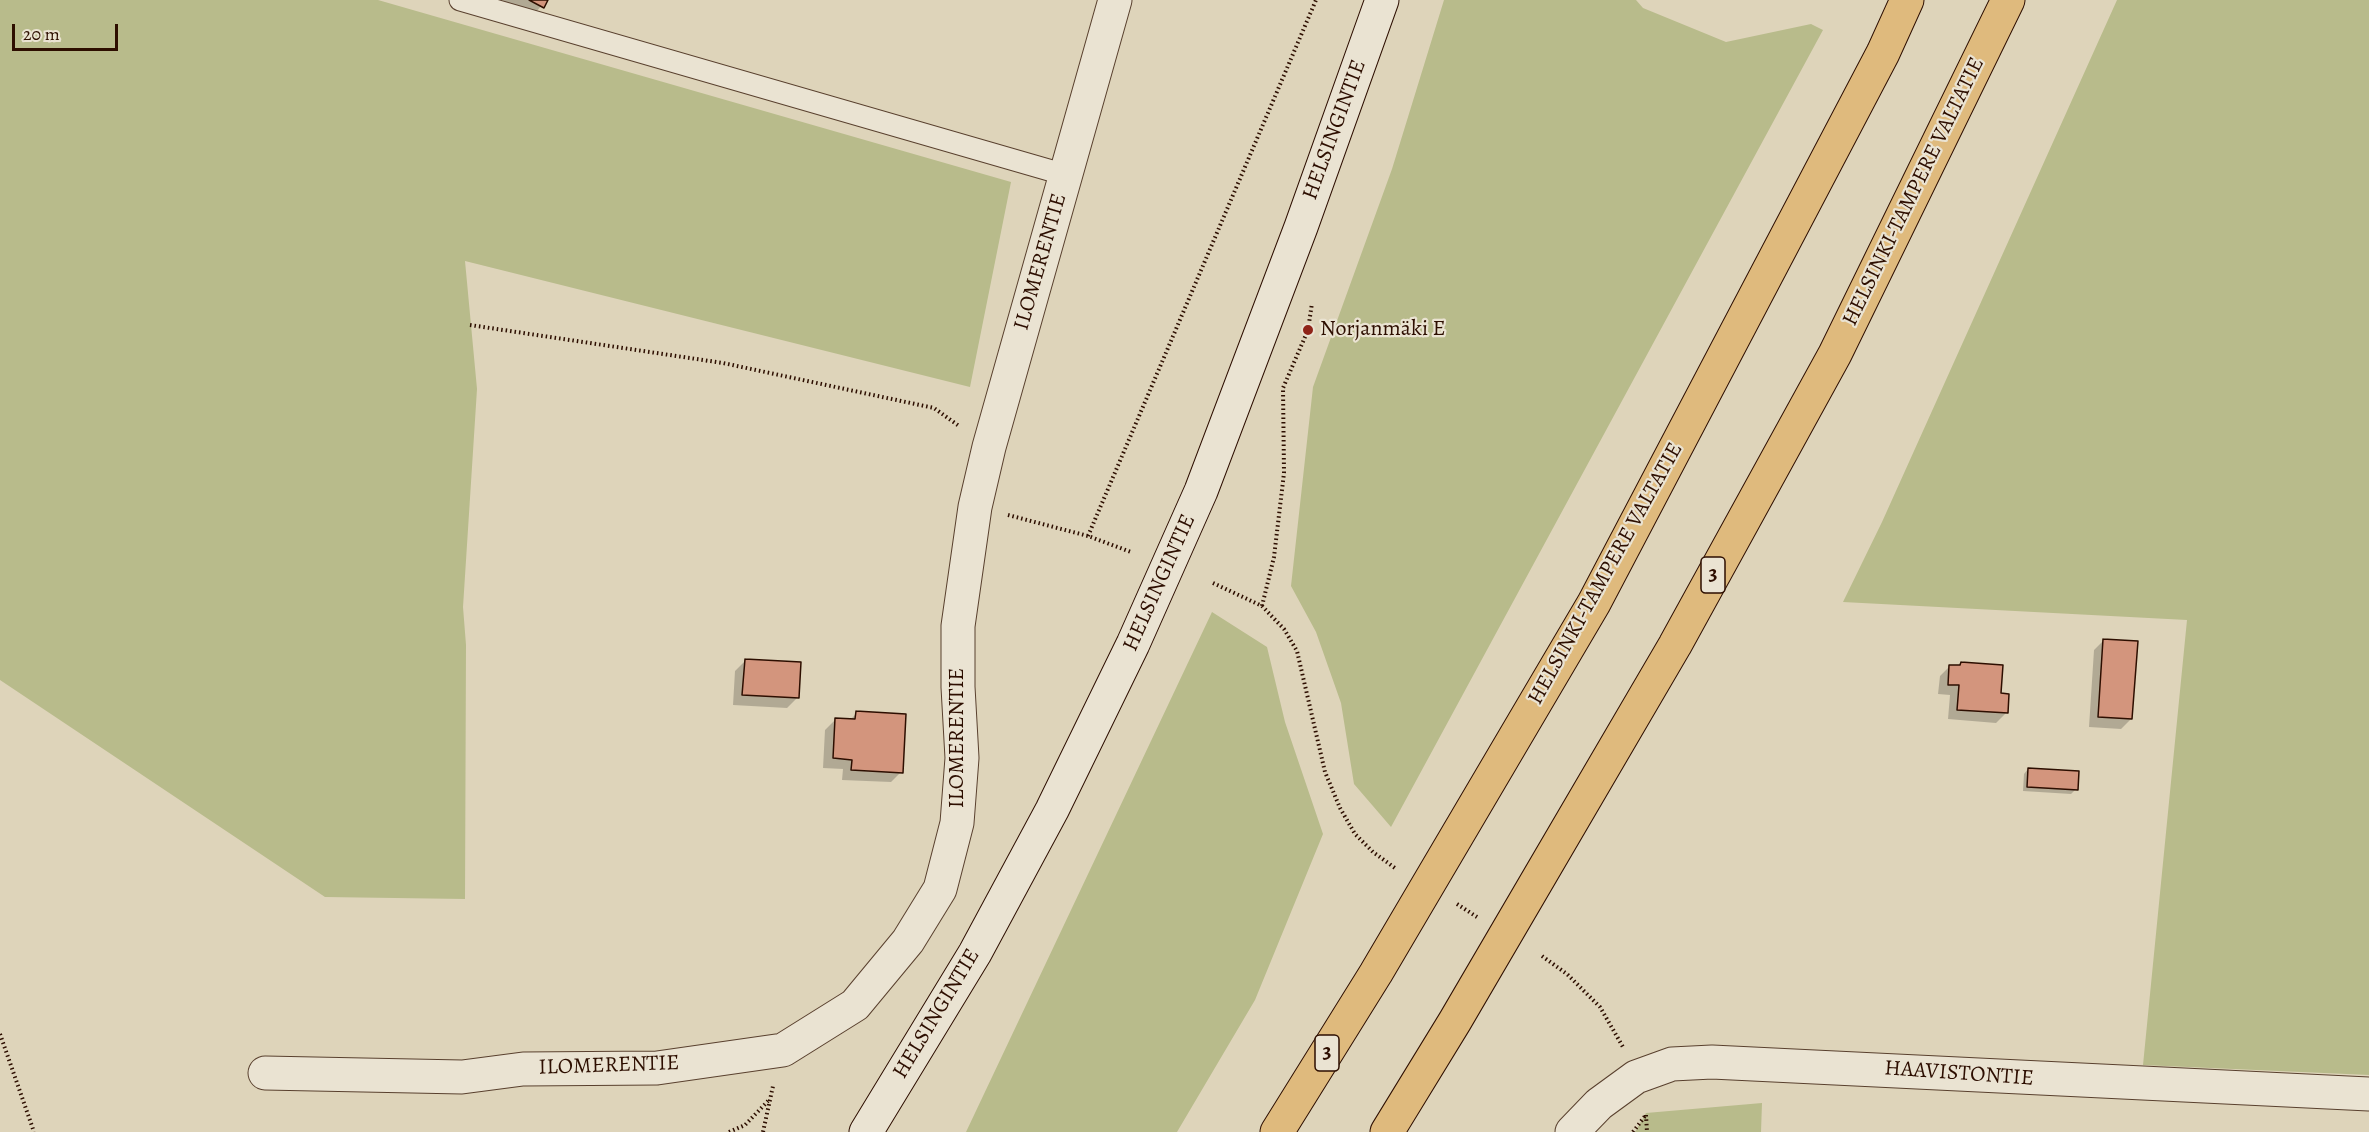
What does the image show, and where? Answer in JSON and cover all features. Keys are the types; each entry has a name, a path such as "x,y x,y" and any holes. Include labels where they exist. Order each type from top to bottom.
{"highway":[{"name":"HELSINKI-TAMPERE VALTATIE","path":"1277,1132 1376,973 1594,603 1883,53 1907,0"},
{"name":"HELSINKI-TAMPERE VALTATIE","path":"1387,1132 1455,1022 1715,573 1835,354 2008,0"}],"street":[{"name":"ILOMERENTIE","path":"265,1073 462,1077 523,1069 657,1068 783,1050 855,1005 908,941 940,889 957,823 962,758 958,687 958,626 975,507 988,447 1115,0"},
{"name":"HELSINGINTIE","path":"866,1132 975,953 1052,810 1138,633 1201,491 1301,227 1382,0"},
{"name":"HAAVISTONTIE","path":"1572,1132 1599,1104 1636,1077 1672,1064 1712,1062 2369,1094"}],"lane":[{"path":"460,0 1066,175"}],"path":[{"path":"1088,536 1316,0"},
{"path":"1262,606 1274,557 1284,473 1283,388 1308,330 1313,299"},
{"path":"470,325 723,363 934,408 988,447"},
{"path":"975,507 1088,536 1131,552"},
{"path":"1213,583 1262,606 1284,629 1298,651 1325,772 1340,808 1355,834 1373,852 1395,868"},
{"path":"1457,904 1480,919"},
{"path":"1542,956 1567,974 1600,1007 1621,1043 1636,1077"},
{"path":"0,1034 34,1132"},
{"path":"763,1132 783,1050"},
{"path":"729,1132 745,1125 769,1100"},
{"path":"1646,1113 1647,1132"}],"green space":[{"path":"0,0 378,0 1011,182 970,387 465,261 477,389 463,607 466,645 465,899 325,897 0,680"},
{"path":"1444,0 1636,0 1643,8 1726,42 1811,24 1823,30 1391,827 1354,784 1341,703 1316,632 1291,586 1313,387 1392,169"},
{"path":"2117,0 2369,0 2369,1075 2143,1065 2187,620 1843,602 1882,522"},
{"path":"1212,612 1267,647 1285,722 1323,834 1255,1000 1177,1132 966,1132"},
{"path":"1762,1103 1761,1132 1635,1132 1646,1113"}],"building":[{"path":"529,0 548,0 544,8"},
{"path":"2103,639 2138,641 2132,719 2098,717"},
{"path":"745,659 801,662 799,698 742,695"},
{"path":"1961,662 2003,665 2001,693 2009,694 2008,713 1957,710 1959,685 1948,685 1949,665 1960,665"},
{"path":"856,711 906,714 903,773 851,770 852,760 833,758 835,718 855,719"},
{"path":"2028,768 2079,771 2078,790 2027,787"}],"place":[{"name":"Norjanmäki E","path":"1308,330"}]}
